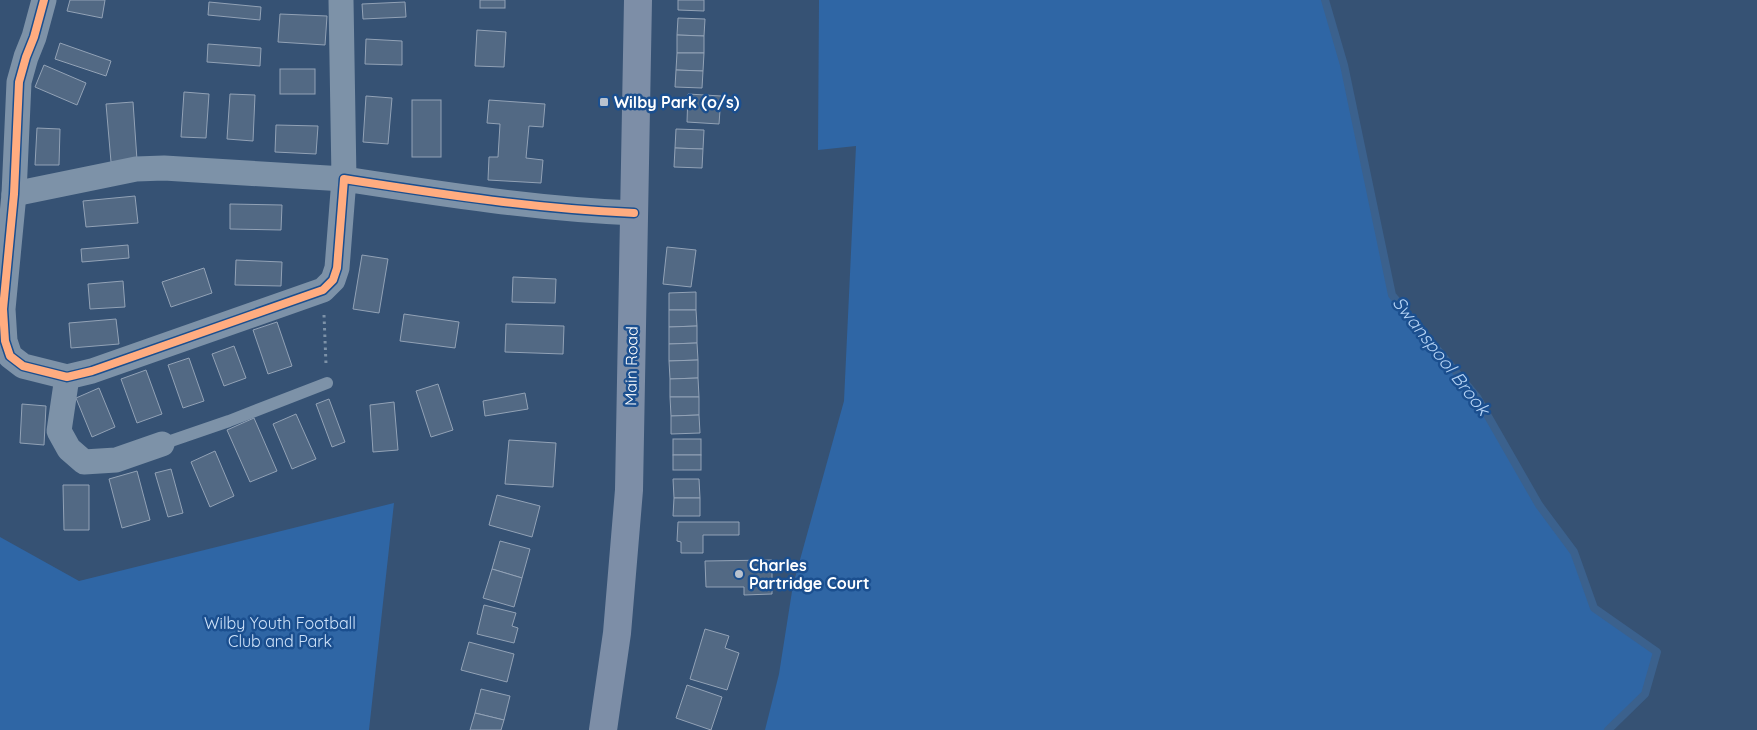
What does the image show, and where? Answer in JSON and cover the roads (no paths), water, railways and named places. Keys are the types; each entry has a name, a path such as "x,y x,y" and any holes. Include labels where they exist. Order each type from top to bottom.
{"main road":[{"name":"Main Road","path":"603,730 617,633 629,490 638,0"}],"street":[{"path":"44,0 19,82 14,194 3,308 5,341 10,356 23,366 67,377 92,371 323,290 333,280 337,268 344,179 341,0"},
{"path":"14,194 136,169 164,168 344,179 452,196 574,211 634,213"},
{"path":"67,377 59,431 69,449 84,462 116,460 162,444"}],"lane":[{"path":"162,444 229,421 327,383"}],"waterway":[{"name":"Swanspool Brook","path":"1325,0 1344,65 1392,295 1477,397 1539,505 1574,552 1594,608 1657,652 1645,694 1608,730"}],"place":[{"name":"Wilby Park (o/s)","path":"604,102"},
{"name":"Charles Partridge Court","path":"739,574"}],"park label":[{"name":"Wilby Youth Football Club and Park","path":"280,632"}]}
